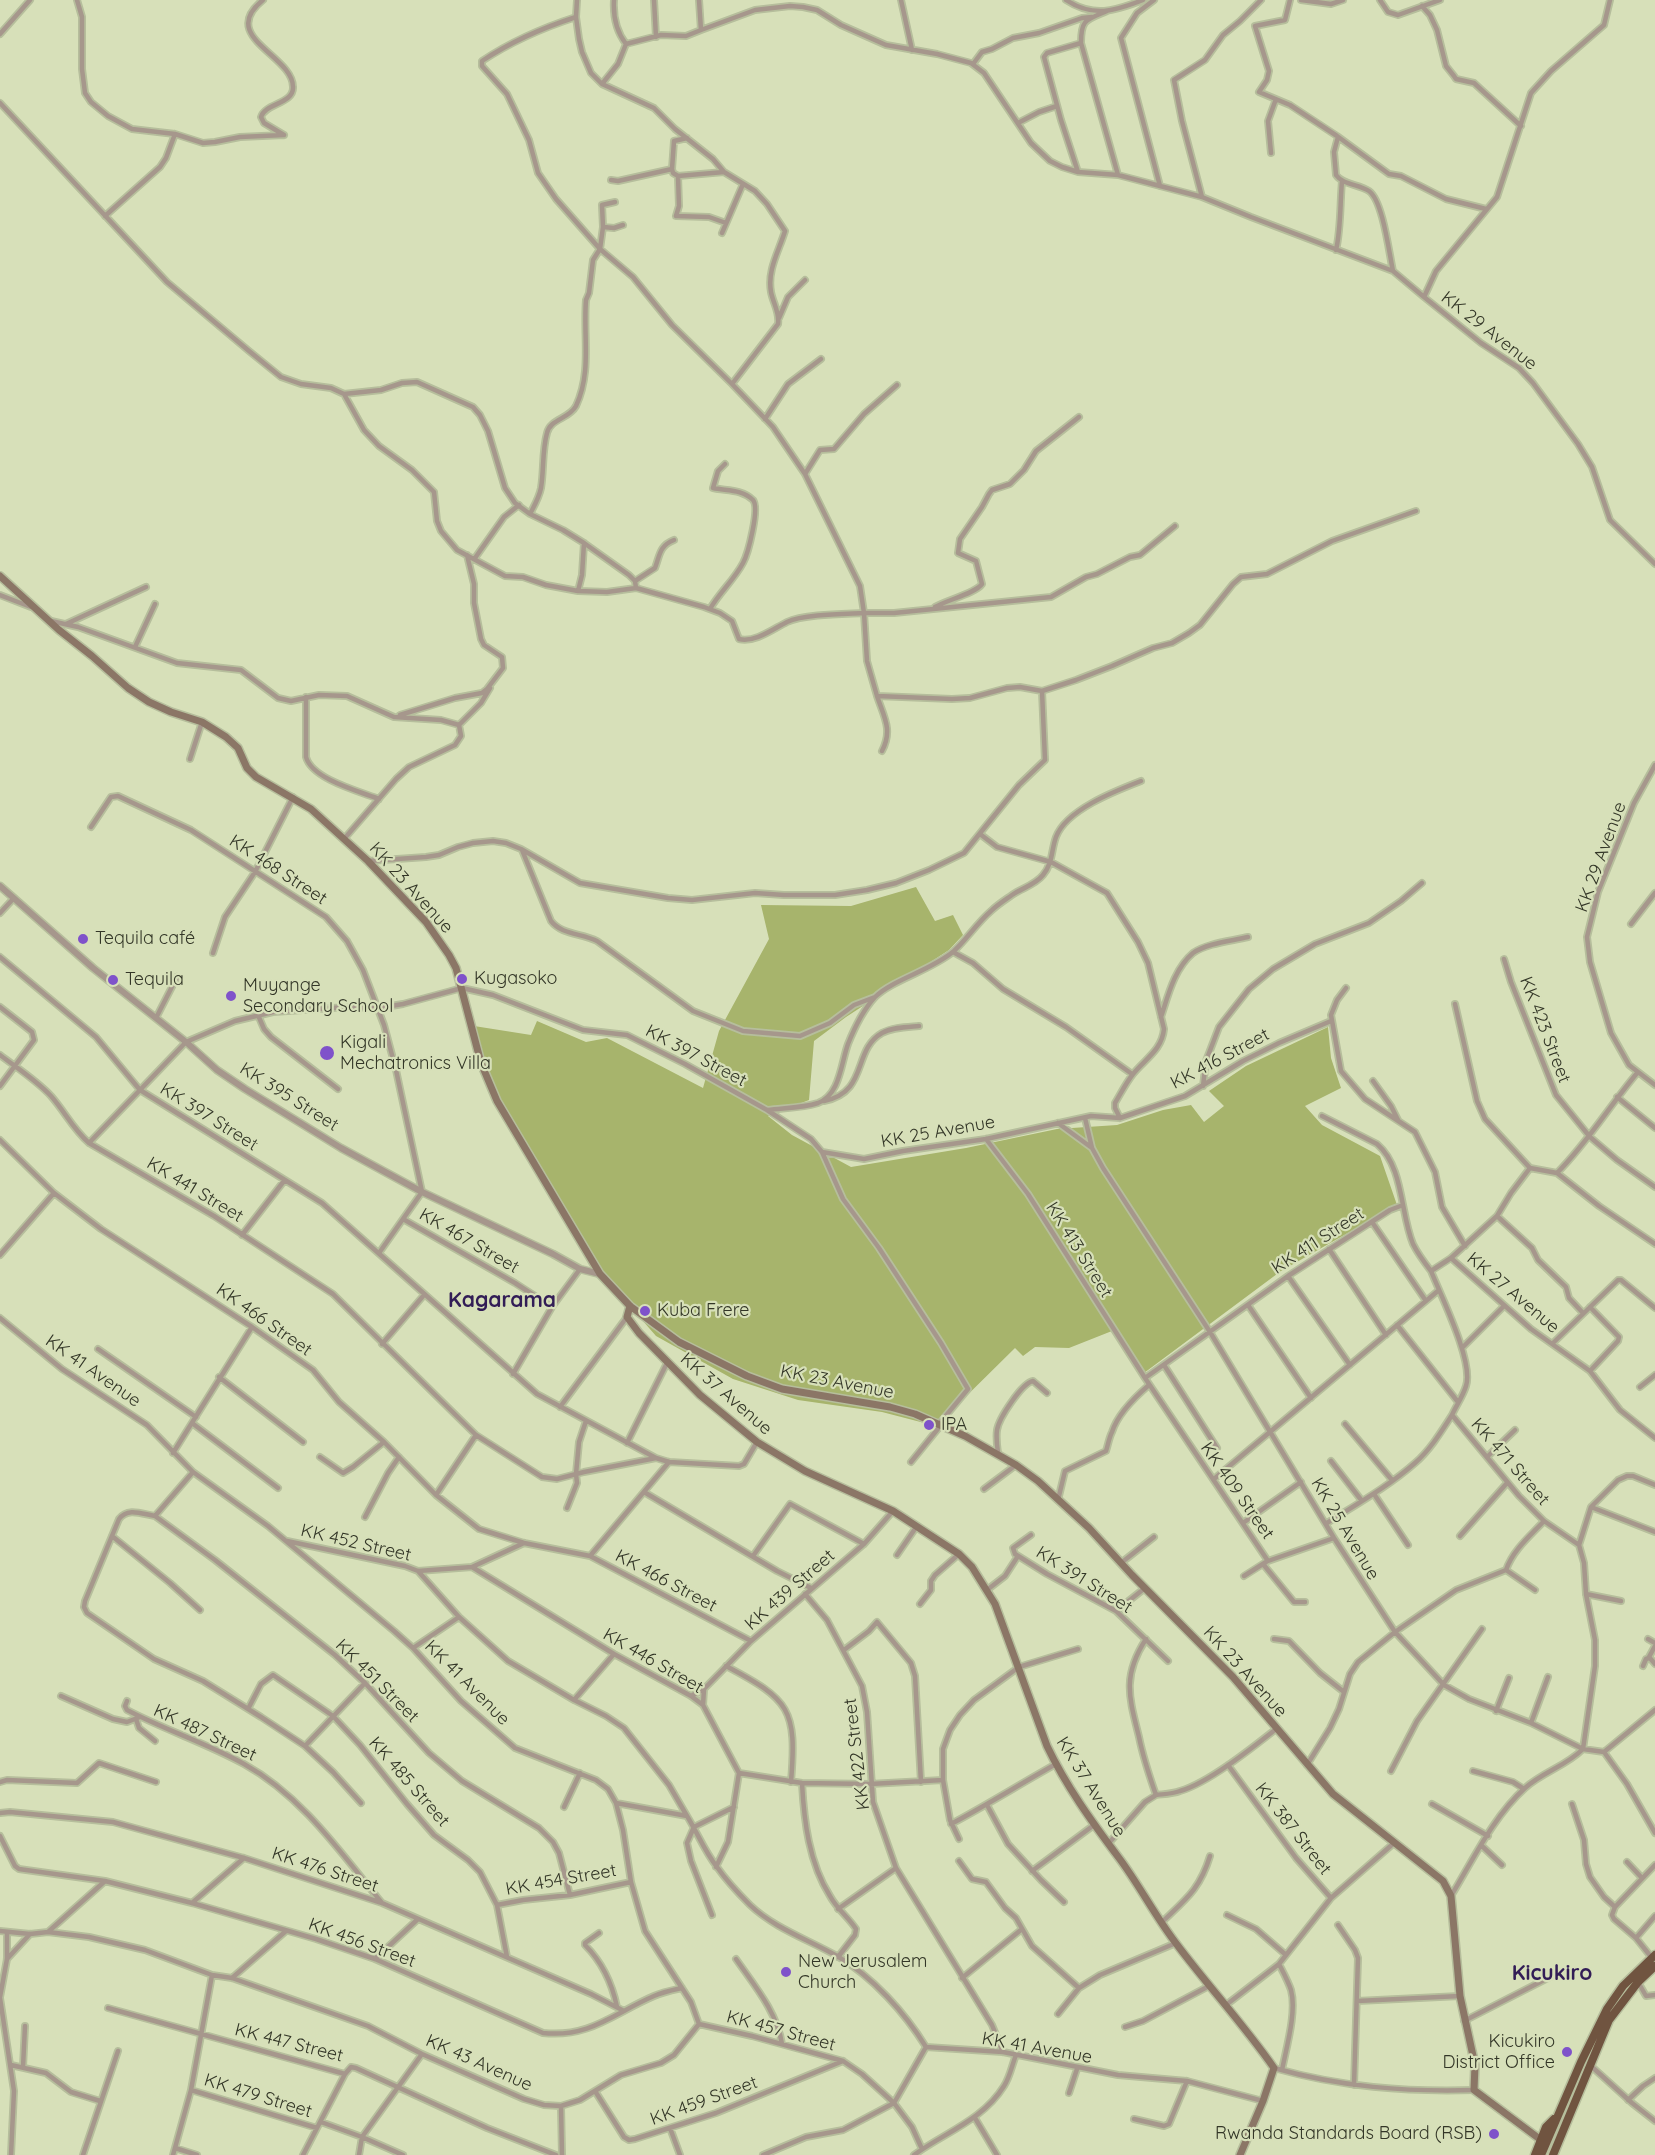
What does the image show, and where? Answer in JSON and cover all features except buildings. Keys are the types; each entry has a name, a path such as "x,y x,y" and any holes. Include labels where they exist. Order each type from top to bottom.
{"highway":[{"path":"1553,2155 1615,2010 1654,1960"},
{"path":"1541,2155 1607,2008 1623,1986 1654,1960"},
{"path":"1535,2155 1546,2127 1558,2115"},
{"path":"1558,2155 1567,2121"}],"main road":[{"name":"KK 23 Avenue","path":"0,576 48,621 128,688 149,702 202,722 226,736 238,748 247,768 256,777 311,809 368,861 426,922 450,955 462,988 481,1063 497,1101 600,1274 630,1306 679,1341 715,1362 747,1376 782,1389 890,1407 915,1414 998,1453 1016,1464 1089,1528 1120,1563 1233,1677 1307,1766 1339,1800 1443,1881 1451,1896"},
{"path":"627,1317 630,1306"},
{"name":"KK 37 Avenue","path":"627,1317 667,1363 700,1395 757,1442 804,1471 893,1511 959,1554 972,1567 995,1604 1043,1736 1056,1764 1094,1826 1176,1943 1278,2069"},
{"path":"1451,1896 1460,1996 1475,2066 1474,2090 1541,2140"},
{"path":"1240,2155 1278,2069"}],"street":[{"path":"0,34 30,0"},
{"path":"77,0 82,18 82,69 85,93 91,102 108,116 132,129 175,134 204,143 240,137 284,135 264,123 261,117 264,110 287,98 292,93 293,86 291,76 255,41 250,31 249,21 254,9 263,0"},
{"path":"577,0 576,17 582,52 591,73 602,84 654,108 713,159 724,172 754,191 767,204 785,231 773,261 770,277 771,291 779,318"},
{"path":"614,0 615,23 627,44"},
{"path":"654,0 656,37"},
{"path":"699,0 702,30"},
{"path":"900,0 912,50"},
{"path":"1066,0 1089,10 1107,11 1143,0"},
{"path":"1154,0 1137,14 1121,38 1160,186"},
{"path":"1202,197 1174,80 1205,60 1223,35 1260,0"},
{"path":"1290,0 1286,20 1255,26 1269,70 1267,80 1259,92 1290,105 1389,174 1401,176 1446,199 1486,209"},
{"path":"1302,0 1331,4 1343,0"},
{"path":"1380,0 1390,14 1398,15 1440,0"},
{"name":"KK 29 Avenue","path":"1610,0 1604,25 1551,71 1531,93 1497,197 1436,271 1424,297 1481,343 1519,368 1533,383 1592,467 1610,520 1655,564"},
{"path":"627,44 656,37 686,36 754,10 790,6 817,10 841,25 886,45 937,54 973,64 984,73 1031,143 1050,161 1062,167 1078,172 1118,175 1202,197 1251,218 1393,271 1424,297"},
{"path":"1422,6 1430,15 1437,30 1446,66 1456,79 1474,82 1521,126"},
{"path":"973,64 982,52 1013,38 1039,33 1107,11"},
{"path":"1095,16 1081,27 1081,44 1118,175"},
{"path":"576,17 542,28 505,45 481,63 482,66 507,94 529,140 538,173 556,199 600,249 633,277 672,325 765,419 789,448 805,474 860,586 867,661 889,731 888,740 882,751"},
{"path":"602,84 618,64 627,44"},
{"path":"1078,172 1044,57 1047,53 1081,44"},
{"path":"1271,153 1269,121 1276,99"},
{"path":"0,103 167,282 281,377 301,384 331,388 344,394 381,390 411,381 421,383 473,407 488,431 505,488 514,502 530,514 584,543 629,575 635,581 636,588"},
{"path":"1018,123 1057,106"},
{"path":"105,216 160,167 175,134"},
{"path":"1338,137 1334,152 1336,175 1342,181 1369,191 1377,202 1393,271"},
{"path":"687,138 674,141 673,173 678,176 724,172"},
{"path":"611,180 618,181 672,169"},
{"path":"678,176 679,206 676,216 710,217 726,223"},
{"path":"1336,250 1340,233 1338,224 1342,181"},
{"path":"722,233 743,184"},
{"path":"530,514 541,488 543,448 550,425 572,412 583,384 586,367 586,300 589,294 593,260 600,249 603,227 602,205 615,202"},
{"path":"603,227 615,228 623,225"},
{"path":"732,384 775,330 788,297 805,280"},
{"path":"765,419 788,384 820,359"},
{"path":"805,474 820,450 834,449 864,414 897,385"},
{"path":"344,394 364,430 379,446 412,470 434,492 437,521 441,531 457,550 505,576 522,577 546,585 578,591 607,592 636,588 710,609 727,616 732,621 739,639 745,640 800,618 864,613 894,614 1051,597 1086,577 1097,574 1130,557 1140,555 1175,526"},
{"path":"934,608 957,596 980,588 982,584 976,561 958,553 957,546 963,532 992,490 1010,484 1024,470 1036,451 1078,417"},
{"path":"710,609 717,596 744,562 756,511 753,501 742,493 713,488 718,471 725,464"},
{"path":"475,558 504,517 519,505"},
{"path":"877,696 952,699 970,698 1007,688 1020,687 1042,691 1172,643 1200,626 1241,577 1267,574 1284,563 1332,542 1416,511"},
{"path":"635,581 656,567 660,550 674,540"},
{"path":"578,591 582,575 584,543"},
{"path":"459,725 482,703 504,665 502,657 484,645 481,639 467,555"},
{"path":"66,624 146,587"},
{"path":"0,595 33,607"},
{"path":"135,647 154,604"},
{"path":"48,621 66,624 177,663 241,670 284,700 332,694 347,696 394,717 434,719 459,725"},
{"path":"394,717 456,698 482,693 492,683"},
{"path":"368,861 439,855 458,847 483,842 507,843 580,883 692,900 755,893 784,896 835,895 896,883 955,859 964,853 1019,785 1045,760 1042,691"},
{"path":"306,697 308,764 325,777 379,799"},
{"path":"190,759 202,722"},
{"path":"344,839 409,767 455,745 461,736 459,725"},
{"name":"KK 29 Avenue","path":"1655,765 1634,803 1603,881 1587,937 1590,962 1611,1033 1629,1065 1655,1086"},
{"path":"819,1103 827,1097 836,1084 848,1045 875,998 884,990 924,971 953,952 992,910 1042,877 1051,862 1060,828 1073,815 1141,781"},
{"name":"KK 468 Street","path":"91,826 111,796 115,795 191,830 326,917 347,941 363,970 379,1008 396,1070 422,1192"},
{"path":"213,953 225,917 255,872 293,797"},
{"path":"980,834 997,847 1051,862 1107,893 1115,903 1148,963 1164,1029 1161,1042 1132,1074 1115,1103 1120,1118"},
{"path":"521,849 551,921 557,928 588,936 597,941 693,1011 743,1031 800,1036 830,1023 854,1005 875,998"},
{"path":"1203,1086 1206,1061 1218,1027 1249,989 1273,969 1315,945 1368,923 1422,883"},
{"name":"KK 395 Street","path":"0,886 93,968 186,1042 217,1070 245,1089 341,1148 422,1192 580,1269 600,1274"},
{"path":"1631,924 1655,893"},
{"path":"0,913 14,898"},
{"path":"1161,1017 1175,976 1194,953 1209,946 1248,937"},
{"path":"953,952 974,963 1003,989 1066,1027 1132,1074"},
{"path":"0,957 96,1037 140,1090 89,1143"},
{"name":"KK 423 Street","path":"1504,959 1556,1095 1590,1137 1617,1160 1655,1186"},
{"path":"156,1018 177,977"},
{"name":"KK 397 Street","path":"656,1458 537,1394 322,1203 140,1090 186,1042 235,1021 258,1015 347,1007 379,1008 462,988 493,995 583,1030 627,1035 685,1064 767,1110 811,1139 822,1152"},
{"path":"1346,988 1333,1010 1332,1021 1341,1071 1365,1099 1415,1132 1435,1172 1442,1206 1465,1246"},
{"path":"1455,1004 1477,1101 1485,1119 1530,1168 1557,1173 1599,1206 1655,1244"},
{"path":"0,1007 34,1035 34,1040 0,1086"},
{"path":"258,1015 264,1029 272,1037 338,1089"},
{"name":"KK 416 Street","path":"1085,1118 1097,1116 1120,1118 1185,1096 1243,1061 1332,1021"},
{"path":"767,1110 819,1103 843,1094 851,1087 866,1052 875,1038 891,1030 919,1026"},
{"name":"KK 441 Street","path":"0,1055 44,1088 75,1130 89,1143 242,1234 333,1294 476,1435 542,1477 557,1479 656,1458 669,1462 739,1466 744,1464 757,1442"},
{"path":"1557,1173 1590,1137 1617,1097 1638,1072"},
{"path":"1373,1081 1398,1120"},
{"path":"1617,1097 1655,1128"},
{"path":"1322,1116 1377,1144 1384,1150 1396,1179 1403,1205"},
{"name":"KK 25 Avenue","path":"822,1152 864,1159 923,1147 986,1139 1085,1118 1092,1148 1210,1332 1334,1538 1395,1632 1444,1685 1469,1699 1531,1723 1583,1749 1604,1752"},
{"name":"KK 25 Avenue","path":"1058,1123 1092,1148"},
{"name":"KK 413 Street","path":"986,1139 1028,1194 1145,1378"},
{"name":"KK 466 Street","path":"0,1140 54,1193 123,1245 252,1327 313,1370 339,1402 384,1442 436,1495 479,1529 524,1543 590,1556 751,1641"},
{"path":"822,1152 843,1199 879,1248 968,1389 911,1462"},
{"name":"KK 27 Avenue","path":"1530,1168 1497,1216 1451,1258 1503,1307 1590,1371 1620,1410 1655,1438"},
{"path":"242,1234 284,1181"},
{"path":"379,1253 422,1192"},
{"path":"0,1255 54,1193"},
{"name":"KK 411 Street","path":"1145,1378 1288,1276 1390,1210 1403,1205"},
{"name":"KK 471 Street","path":"1403,1205 1413,1244 1420,1258 1431,1271 1462,1348 1468,1374 1466,1387 1452,1415 1507,1483 1544,1521 1579,1545"},
{"path":"1497,1216 1532,1248 1538,1260 1566,1287 1569,1298 1583,1313"},
{"name":"KK 467 Street","path":"403,1219 515,1283 552,1307"},
{"path":"1372,1222 1426,1301"},
{"path":"1329,1249 1386,1335"},
{"path":"1431,1271 1451,1258"},
{"path":"513,1374 552,1307 580,1269"},
{"path":"1288,1276 1350,1365"},
{"path":"1552,1344 1618,1280 1621,1280 1655,1308"},
{"path":"1214,1479 1438,1290"},
{"path":"382,1344 424,1295"},
{"path":"1248,1305 1311,1398"},
{"path":"1462,1348 1503,1307"},
{"path":"1590,1307 1618,1337 1618,1341 1590,1371"},
{"path":"560,1407 627,1317"},
{"name":"KK 41 Avenue","path":"0,1318 62,1369 147,1425 193,1472 268,1526 413,1648 461,1701 515,1748 596,1780 608,1789 616,1803"},
{"path":"1397,1325 1458,1401"},
{"path":"173,1453 252,1327"},
{"path":"98,1349 196,1417"},
{"path":"627,1443 667,1363"},
{"path":"1164,1365 1217,1448"},
{"path":"1641,1387 1655,1375"},
{"path":"219,1377 303,1442"},
{"name":"KK 409 Street","path":"1145,1378 1243,1523 1266,1562 1334,1538"},
{"path":"998,1453 998,1427 1022,1388 1029,1381 1033,1381 1047,1393"},
{"path":"1058,1500 1065,1471 1106,1451 1116,1423 1135,1396 1149,1385"},
{"path":"1327,1523 1374,1494 1422,1456 1434,1443 1452,1415"},
{"path":"567,1508 577,1483 579,1442 586,1421"},
{"path":"192,1423 278,1488"},
{"path":"1345,1424 1392,1480"},
{"path":"1486,1457 1515,1430"},
{"path":"436,1495 476,1435"},
{"path":"320,1457 343,1473 384,1442"},
{"path":"365,1517 399,1457"},
{"path":"1331,1461 1362,1501"},
{"path":"590,1556 669,1462"},
{"path":"984,1489 1016,1464"},
{"path":"193,1472 155,1516 126,1513 119,1519 85,1601 84,1607 87,1614 154,1659 203,1682 248,1708 305,1746 361,1803"},
{"path":"1451,1896 1500,1818 1524,1789 1533,1781 1574,1758 1583,1749 1595,1666 1595,1640 1586,1594 1585,1569 1579,1545 1591,1507 1618,1480 1633,1476 1655,1485"},
{"path":"1243,1523 1301,1482"},
{"path":"1460,1536 1507,1483"},
{"path":"644,1492 811,1588"},
{"path":"1374,1494 1408,1545"},
{"path":"753,1556 790,1504 864,1544"},
{"path":"1591,1507 1655,1532"},
{"name":"KK 439 Street","path":"691,1696 704,1689 751,1641 864,1544 893,1511"},
{"name":"KK 451 Street","path":"155,1516 284,1614 365,1683 429,1753 462,1781 539,1828 553,1842 564,1869 570,1895"},
{"path":"1307,1766 1330,1728 1339,1709 1350,1674 1358,1662 1395,1632 1456,1590 1506,1570 1520,1547 1544,1521"},
{"path":"897,1555 917,1526"},
{"path":"1018,1556 1013,1548 1031,1535"},
{"path":"112,1536 200,1610"},
{"path":"1120,1563 1154,1537"},
{"name":"KK 452 Street","path":"284,1541 405,1566 418,1571 472,1567 524,1543"},
{"path":"920,1604 930,1590 931,1581 935,1575 959,1554"},
{"name":"KK 391 Street","path":"987,1590 1005,1576 1018,1556 1116,1611 1168,1661"},
{"path":"1244,1576 1266,1562 1294,1602 1305,1602"},
{"name":"KK 446 Street","path":"472,1567 614,1654 704,1705 739,1773"},
{"path":"1506,1570 1535,1590"},
{"path":"418,1571 459,1617 508,1661 624,1728 669,1785 716,1867 751,1905 766,1917 838,1957 885,1995 914,2028 926,2047 894,2103 843,2130 806,2137 763,2155"},
{"path":"1116,1611 1145,1588"},
{"name":"KK 422 Street","path":"806,1594 827,1620 862,1686 867,1712 873,1802 896,1868 992,2025 1003,2052"},
{"path":"1586,1594 1621,1601"},
{"path":"413,1648 459,1617"},
{"path":"844,1650 877,1622 911,1663 915,1676 921,1782"},
{"path":"1391,1771 1417,1721 1482,1629"},
{"path":"1146,1639 1135,1659 1129,1695 1143,1758 1156,1795"},
{"path":"1274,1639 1289,1641 1320,1673 1344,1692"},
{"path":"1643,1666 1655,1645 1648,1639"},
{"path":"959,1839 951,1824 943,1780 944,1749 950,1730 974,1700 1019,1667 1078,1649"},
{"path":"574,1700 614,1654"},
{"path":"1649,1658 1655,1664"},
{"path":"726,1666 770,1691 781,1702 792,1728 794,1743 790,1782"},
{"name":"KK 485 Street","path":"248,1708 261,1684 275,1676 333,1716 434,1834 480,1872 496,1905 507,1957"},
{"path":"1531,1723 1548,1677"},
{"path":"1496,1711 1509,1678"},
{"path":"305,1746 365,1683"},
{"path":"704,1689 704,1705"},
{"name":"KK 487 Street","path":"61,1696 113,1719 128,1722 138,1718"},
{"name":"KK 487 Street","path":"127,1701 125,1706 127,1710 138,1718 185,1736 244,1764 264,1777 294,1801 323,1830 382,1903"},
{"path":"1655,1710 1604,1752 1627,1785 1655,1833"},
{"name":"KK 487 Street","path":"138,1718 139,1728 155,1742"},
{"path":"1108,1844 1145,1802 1156,1795 1190,1788 1228,1765 1276,1729"},
{"path":"0,1782 7,1780 77,1783 99,1763 156,1782"},
{"path":"951,1824 1056,1764"},
{"name":"KK 387 Street","path":"1228,1765 1296,1858 1331,1898 1394,1843"},
{"path":"1473,1771 1513,1782 1524,1789"},
{"path":"564,1808 580,1773"},
{"path":"716,1867 728,1842 739,1773 802,1783 870,1784 943,1780"},
{"path":"802,1783 804,1822 824,1886 838,1909 856,1929 855,1935 838,1957"},
{"path":"562,2155 561,2106 579,2100 621,2075 661,2063 674,2055 699,2024 691,2002 645,1930 631,1882 623,1830 616,1803 687,1816"},
{"path":"1432,1804 1488,1836"},
{"path":"1572,1804 1584,1840 1586,1864 1590,1877 1604,1897 1615,1907"},
{"path":"987,1805 1008,1844 1064,1902"},
{"path":"712,1915 691,1861 687,1844 694,1827 734,1807"},
{"name":"KK 476 Street","path":"0,1813 113,1822 244,1858 382,1903 624,2011"},
{"path":"1032,1871 1094,1826"},
{"name":"KK 456 Street","path":"0,1836 15,1866 19,1869 105,1881 192,1903 316,1939 375,1959 543,2033 559,2035 576,2033 655,1995 682,1988"},
{"path":"1482,1846 1502,1865"},
{"path":"1162,1922 1200,1884 1210,1856"},
{"path":"192,1903 244,1858"},
{"path":"959,1861 972,1879 986,1882 1005,1908 1016,1918 1032,1946 1078,1988"},
{"path":"1627,1862 1642,1878"},
{"path":"1654,1960 1636,1938 1612,1915 1615,1907 1655,1865"},
{"path":"838,1909 896,1868"},
{"path":"48,1932 105,1881"},
{"name":"KK 454 Street","path":"496,1905 570,1895 631,1882"},
{"path":"1226,2005 1279,1964 1331,1898"},
{"path":"1227,1915 1256,1929 1286,1955"},
{"path":"1636,1938 1655,1916"},
{"path":"375,1959 418,1919"},
{"path":"1338,1925 1357,1954 1354,2085"},
{"path":"962,1978 1022,1929"},
{"path":"232,1978 286,1931"},
{"name":"KK 43 Avenue","path":"0,1932 30,1934 48,1932 89,1937 145,1950 212,1975 232,1978 368,2026 422,2054 524,2099 544,2105 561,2106"},
{"path":"599,1932 585,1943 585,1946 604,1967 617,2007"},
{"path":"7,1933 7,1959 0,1997 14,2091 11,2155"},
{"path":"7,1959 30,1934"},
{"path":"1058,2014 1075,1995 1078,1988 1100,1975 1176,1943"},
{"path":"736,1959 766,2004 781,2034 782,2044"},
{"path":"1279,1964 1292,1998 1291,2026 1278,2069 1319,2080 1354,2085 1430,2091 1474,2090"},
{"path":"173,2155 191,2090 212,1975"},
{"path":"1464,2021 1550,1977"},
{"path":"1638,1982 1646,1996 1655,1995"},
{"path":"1125,2027 1143,2021 1209,1986"},
{"path":"1357,2001 1460,1996"},
{"name":"KK 447 Street","path":"108,2008 345,2074 351,2067 356,2068 487,2128 556,2155"},
{"name":"KK 457 Street","path":"699,2024 843,2061 862,2074 894,2103 912,2127 922,2149"},
{"path":"23,2067 25,2026"},
{"name":"KK 41 Avenue","path":"926,2047 1003,2052 1077,2069 1143,2079 1186,2081 1263,2101"},
{"path":"83,2155 118,2051"},
{"path":"359,2155 362,2137 422,2054"},
{"path":"914,2155 975,2118 1004,2086 1016,2055"},
{"name":"KK 459 Street","path":"595,2091 624,2137 629,2140 735,2106 843,2061"},
{"path":"11,2065 45,2073 76,2095 100,2101"},
{"path":"1590,2065 1655,2121"},
{"path":"1069,2093 1077,2069"},
{"path":"303,2155 345,2074"},
{"path":"1628,2100 1655,2078"},
{"path":"1134,2119 1164,2126 1169,2124 1186,2081"},
{"name":"KK 479 Street","path":"191,2090 318,2128"},
{"path":"975,2118 997,2155"},
{"path":"321,2122 403,2155"},
{"path":"670,2128 680,2155"},
{"path":"175,2148 197,2155"}],"green space":[{"path":"916,887 935,921 953,915 963,935 949,950 846,1017 814,1041 809,1100 768,1116 792,1135 851,1167 966,1148 1057,1129 1117,1125 1163,1110 1191,1105 1204,1122 1224,1106 1209,1091 1246,1066 1328,1027 1331,1058 1341,1088 1305,1106 1322,1125 1380,1156 1397,1205 1281,1271 1144,1373 1117,1329 1069,1348 1035,1347 1023,1356 1015,1348 936,1426 882,1412 798,1400 733,1379 656,1336 602,1274 492,1086 474,1026 531,1035 537,1021 586,1042 607,1038 703,1088 719,1031 769,939 761,905 851,906"}],"place":[{"name":"Tequila café","path":"83,939"},
{"name":"Kugasoko","path":"462,979"},
{"name":"Tequila","path":"113,980"},
{"name":"Muyange Secondary School","path":"231,996"},
{"name":"Kigali Mechatronics Villa","path":"327,1053"},
{"name":"Kuba Frere","path":"645,1311"},
{"name":"IPA","path":"929,1425"},
{"name":"New Jerusalem Church","path":"786,1972"},
{"name":"Kicukiro District Office","path":"1567,2052"},
{"name":"Rwanda Standards Board (RSB)","path":"1494,2134"}],"district":[{"name":"Kagarama","path":"502,1301"},
{"name":"Kicukiro","path":"1552,1974"}]}
